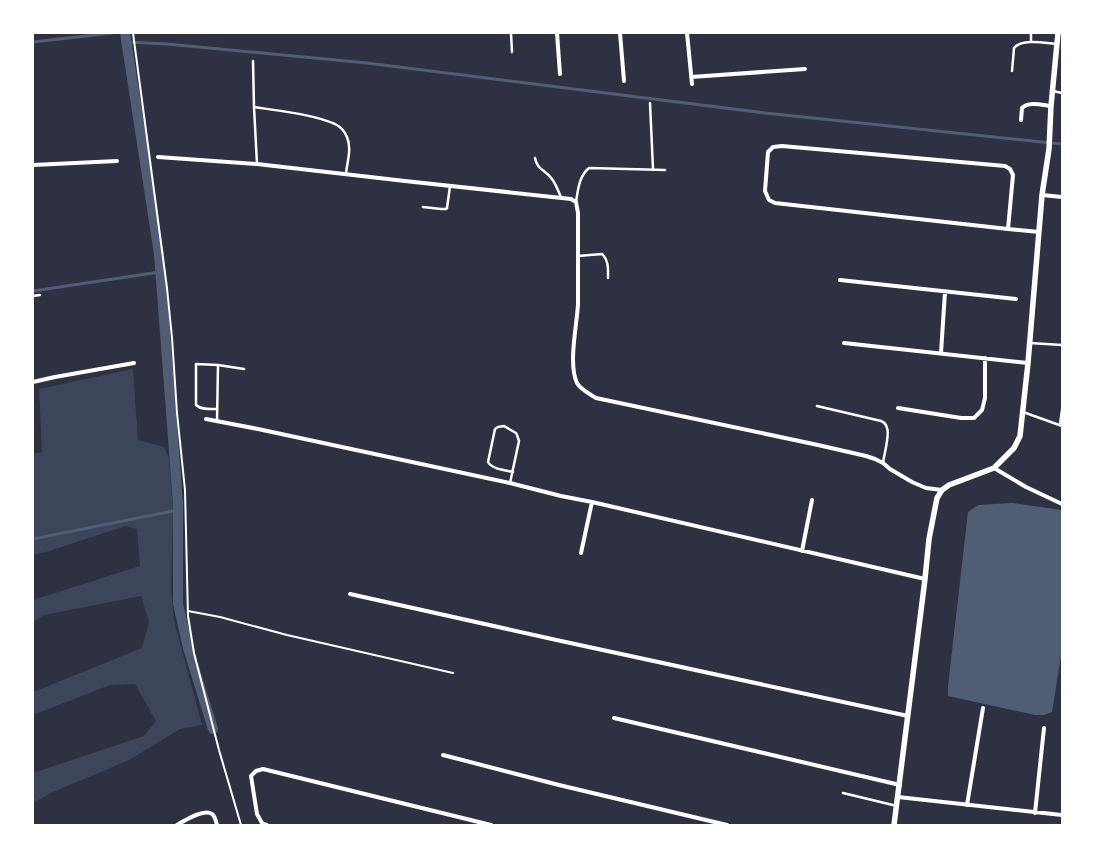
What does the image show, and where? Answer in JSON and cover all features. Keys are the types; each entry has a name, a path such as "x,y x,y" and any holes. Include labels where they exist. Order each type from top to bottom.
{"street":[{"path":"557,33 560,74"},
{"path":"620,33 624,81"},
{"path":"687,33 692,84"},
{"path":"894,825 929,539 936,498 942,490 956,482 994,468 1014,448 1020,436 1030,343 1038,232 1049,149 1051,106 1058,33"},
{"path":"691,77 805,69"},
{"path":"1021,120 1022,108 1024,105 1051,106"},
{"path":"1008,229 1013,175 1010,168 1005,166 782,146 773,147 768,152 765,191 769,200 775,203 1008,229 1038,232"},
{"path":"158,157 257,164 571,199 576,202 578,212 578,305 573,359 578,384 586,392 596,398 875,458 912,482 926,488 942,490"},
{"path":"33,165 117,161"},
{"path":"1042,195 1062,197"},
{"path":"840,280 1016,300"},
{"path":"941,353 945,292"},
{"path":"844,343 1028,363"},
{"path":"898,408 961,418 974,418 982,410 985,398 985,358"},
{"path":"33,382 134,364"},
{"path":"206,419 510,483 925,579"},
{"path":"994,468 1026,487 1062,504"},
{"path":"802,551 812,500"},
{"path":"581,553 592,502"},
{"path":"350,594 908,716"},
{"path":"967,805 983,708"},
{"path":"614,718 900,785"},
{"path":"1035,812 1044,728"},
{"path":"443,755 559,785 727,825"},
{"path":"267,825 262,823 257,814 251,776 256,771 263,769 491,825"},
{"path":"898,797 1062,816"},
{"path":"177,825 206,812 215,817 217,825"}],"lane":[{"path":"511,33 512,52"},
{"path":"1031,33 1031,42"},
{"path":"1012,71 1014,48 1019,43 1031,42 1057,44"},
{"path":"253,61 257,164"},
{"path":"1053,91 1062,93"},
{"path":"650,103 653,170"},
{"path":"254,107 313,117 336,124 344,130 350,146 346,174"},
{"path":"535,158 539,168 547,173 553,180 561,197"},
{"path":"576,202 581,179 585,171 589,168 665,170"},
{"path":"423,207 441,210 446,209 450,186"},
{"path":"578,256 602,254 606,258 608,265 608,278"},
{"path":"33,296 40,295"},
{"path":"1030,343 1062,345"},
{"path":"217,409 202,408 196,405 196,364 218,365 244,369"},
{"path":"217,421 218,365"},
{"path":"817,406 881,421 884,423 888,433 883,463"},
{"path":"1023,412 1061,425 1062,410"},
{"path":"510,483 513,472 519,441 516,433 504,426 498,427 495,429 488,462 492,467 513,472"},
{"path":"843,793 897,806"}],"path":[{"path":"133,33 168,295 177,413 185,490 188,611 194,654 219,750 242,825"},
{"path":"188,611 220,617 288,635 453,673"}],"shaded area":[{"path":"133,369 138,440 164,447 169,458 173,509 171,590 174,621 202,725 180,729 129,760 51,793 33,803 33,773 144,736 156,721 135,684 110,685 33,715 33,692 142,648 149,622 141,596 44,615 33,622 33,600 140,566 137,529 126,526 33,555 33,454 42,452 39,389"},
{"path":"1012,503 1062,510 1062,650 1052,712 1044,715 1035,715 948,696 968,512 978,505"}],"waterway":[{"path":"33,42 112,33"},
{"path":"125,33 159,254 178,504 178,604 188,648 213,729"},
{"path":"127,42 167,44 367,63 765,113 1062,144"},
{"path":"33,291 160,272"},
{"path":"33,539 178,510"}]}
